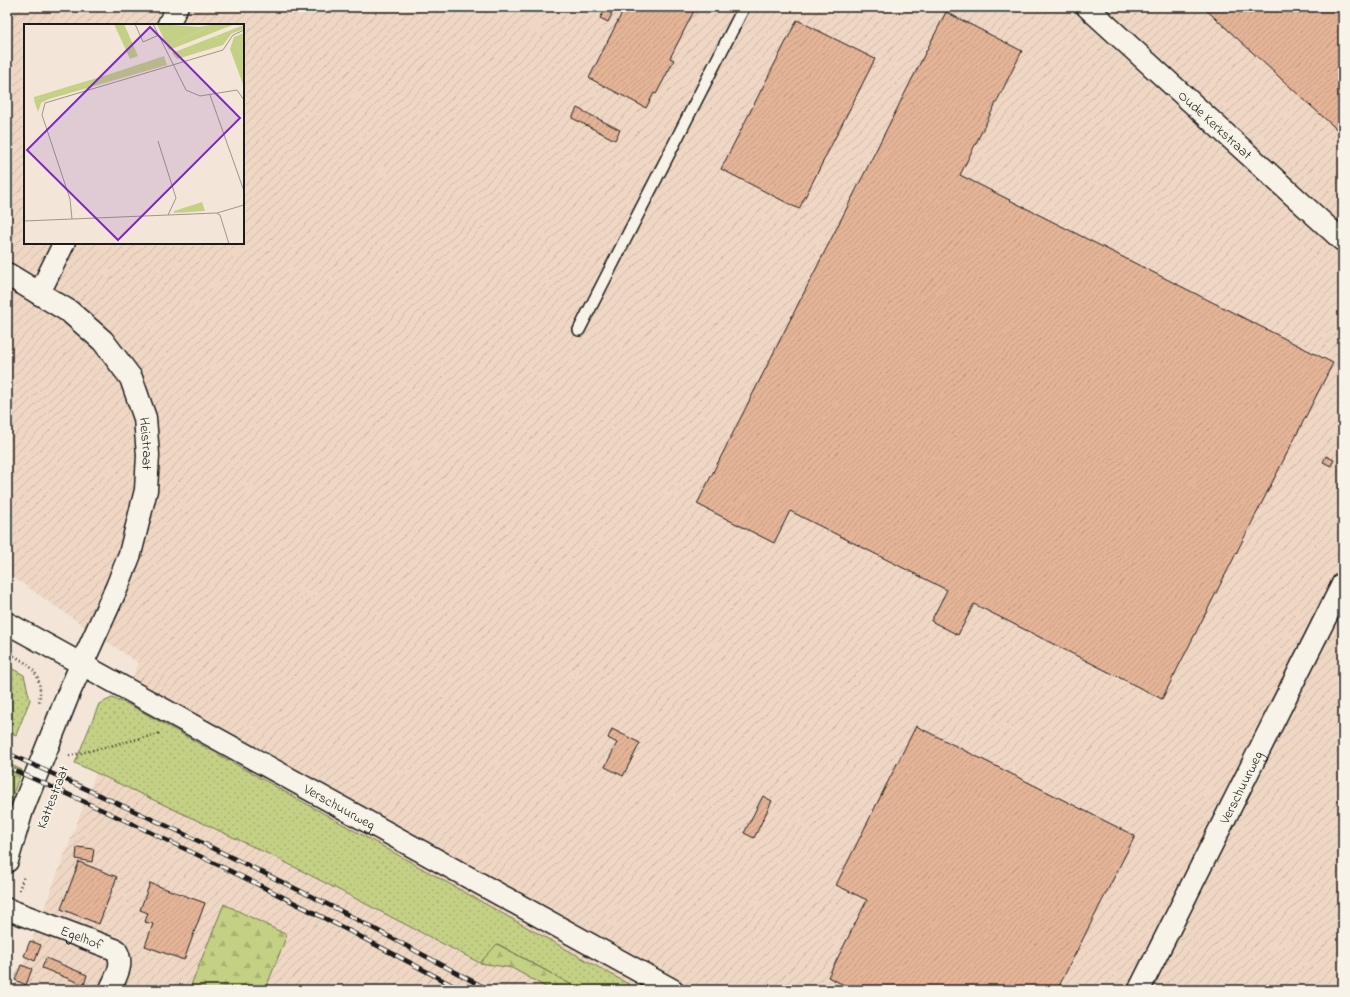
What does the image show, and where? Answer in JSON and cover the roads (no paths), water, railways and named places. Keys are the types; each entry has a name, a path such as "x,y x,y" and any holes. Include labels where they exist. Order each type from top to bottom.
{"street":[{"path":"168,24 177,7"},
{"name":"Oude Kerkstraat","path":"1087,7 1343,241"},
{"path":"39,294 64,244"},
{"name":"Heistraat","path":"7,274 70,312 103,340 131,378 145,418 148,455 146,490 139,522 130,554 120,580 82,664"},
{"name":"Verschuurweg","path":"1139,990 1343,583"},
{"name":"Verschuurweg","path":"7,623 673,990"},
{"name":"Kattestraat","path":"7,861 22,810 70,690 82,664"},
{"name":"Egelhof","path":"10,910 116,950 120,957 121,964 110,990"}],"lane":[{"path":"579,330 744,7"}],"railway":[{"path":"7,753 178,831 339,910 489,990"},
{"path":"7,767 180,846 293,902 461,990"}]}
